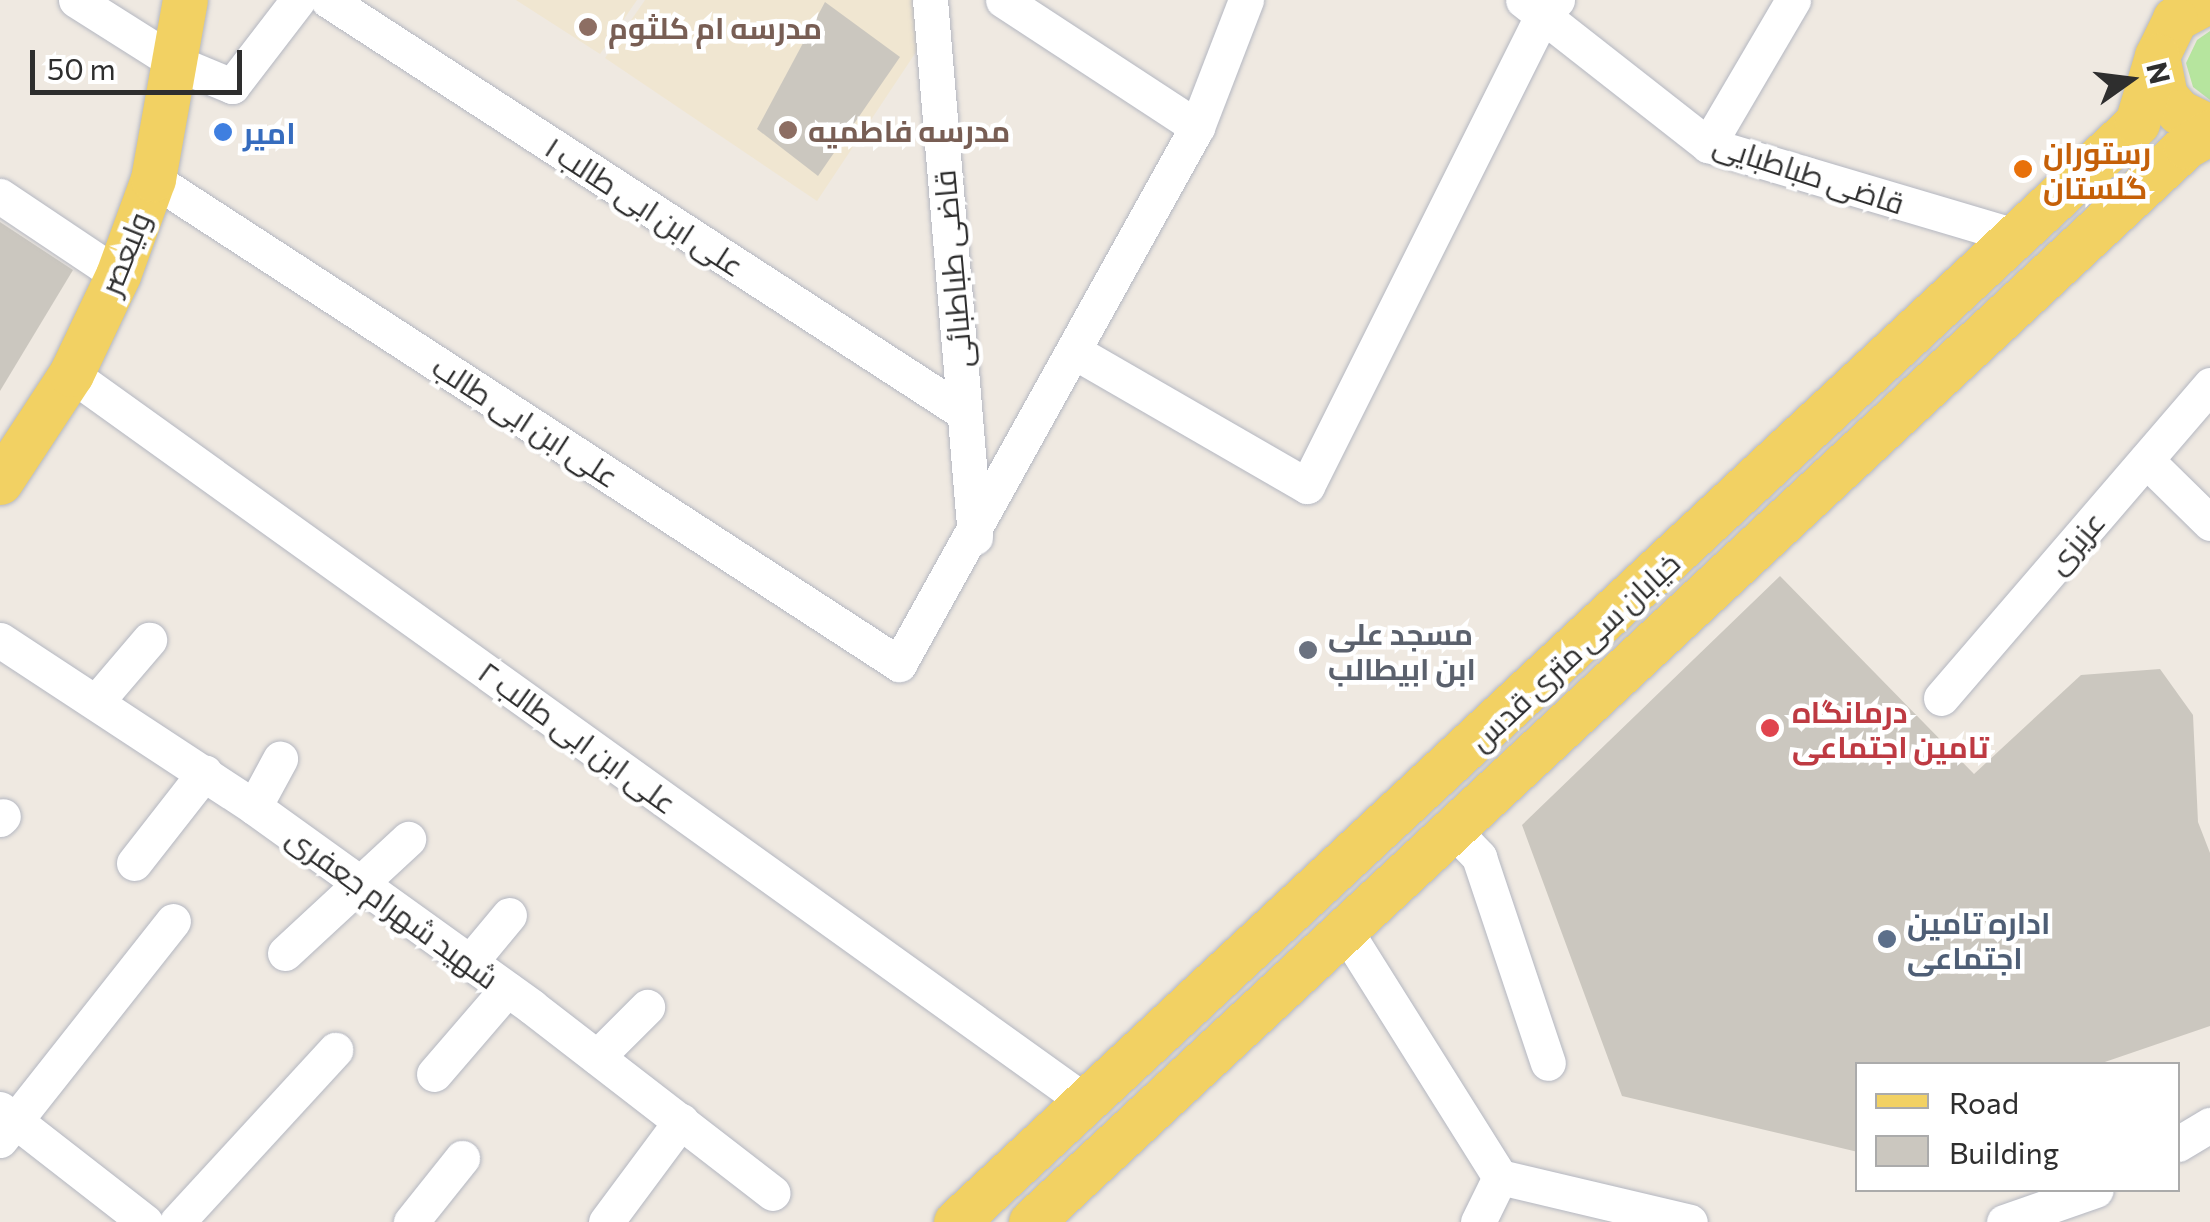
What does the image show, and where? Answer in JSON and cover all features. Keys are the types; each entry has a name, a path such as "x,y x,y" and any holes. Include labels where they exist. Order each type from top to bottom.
{"main road":[{"name":"ولیعصر","path":"0,482 70,374 118,275 153,179 185,0"},
{"path":"2177,19 2166,96 2179,112 2210,130"},
{"name":"خیابان سی متری قدس","path":"956,1222 1518,704 2137,123 2177,19"},
{"name":"خیابان سی متری قدس","path":"1031,1222 1342,927 1455,832 1551,743 2172,158 2210,130"},
{"path":"1518,704 1551,743"}],"street":[{"path":"76,0 174,62 232,86 298,0"},
{"name":"علی ابن ابی طالب ۱","path":"328,0 963,412"},
{"name":"قاضی طباطبائی","path":"930,0 975,537"},
{"path":"1003,0 1198,127"},
{"path":"975,537 1198,127 1246,0"},
{"path":"1708,145 1793,0"},
{"path":"1075,352 1307,486 1540,5"},
{"name":"قاضی طباطبایی","path":"1540,5 1708,145 2018,238"},
{"name":"علی ابن ابی طالب","path":"153,179 899,664 975,537"},
{"path":"0,196 118,275"},
{"name":"علی ابن ابی طالب ۲","path":"70,374 1086,1102"},
{"name":"عزیزی","path":"1941,698 2210,386"},
{"path":"2146,460 2210,523"},
{"name":"شهید شهرام جعفری","path":"0,640 254,807 506,988 774,1193"},
{"path":"96,702 150,640"},
{"path":"254,807 280,759"},
{"path":"134,863 205,772"},
{"path":"1455,832 1479,857 1548,1063"},
{"path":"285,952 357,881 408,839"},
{"path":"470,962 509,915"},
{"path":"145,1222 5,1123 174,921"},
{"path":"1342,927 1500,1177 1690,1222"},
{"path":"434,1074 506,988"},
{"path":"597,1057 647,1007"},
{"path":"177,1222 335,1050"},
{"path":"606,1222 681,1121"},
{"path":"2180,1143 2209,1126"},
{"path":"411,1222 462,1158"},
{"path":"1478,1222 1500,1177"},
{"path":"2004,1222 2078,1205"}],"shaded area":[{"name":"مدرسه ام کلثوم","path":"516,0 637,0 600,54"},
{"name":"مدرسه فاطمیه","path":"645,0 920,0 924,40 817,201 605,58"}],"green space":[{"path":"2210,31 2210,100 2193,87 2186,63 2197,40"}],"building":[{"path":"825,2 900,57 818,176 757,129"},
{"path":"0,222 73,270 0,391"},
{"name":"اداره تامین اجتماعی","path":"1780,576 1974,774 2081,675 2160,669 2193,715 2198,822 2210,853 2210,1026 2105,1062 1855,1062 1855,1151 1622,1096 1522,825"}],"place":[{"name":"مدرسه ام کلثوم","path":"588,27"},
{"name":"مدرسه فاطمیه","path":"788,130"},
{"name":"امیر","path":"223,132"},
{"name":"رستوران گلستان","path":"2023,169"},
{"name":"مسجد علی ابن ابیطالب","path":"1308,650"},
{"name":"درمانگاه تامین اجتماعی","path":"1770,728"},
{"name":"اداره تامین اجتماعی","path":"1887,939"}]}
